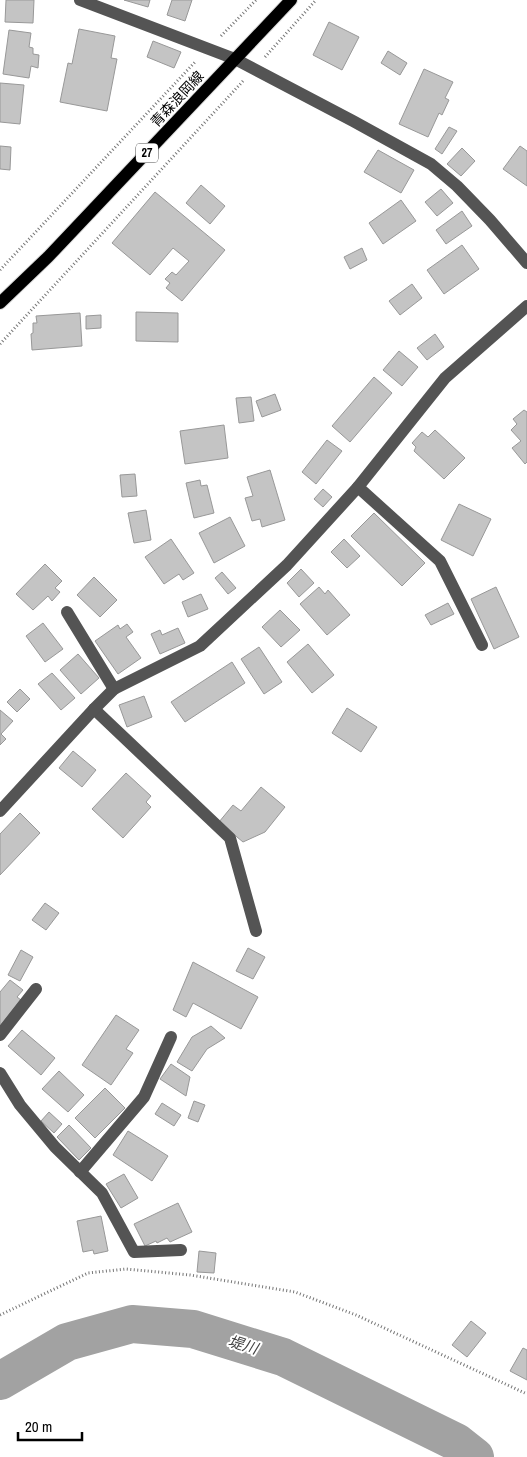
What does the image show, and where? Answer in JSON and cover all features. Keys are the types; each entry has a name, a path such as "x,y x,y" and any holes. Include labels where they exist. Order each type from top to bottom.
{"main road":[{"name":"青森浪岡線","path":"0,303 48,257 291,0"}],"street":[{"path":"80,0 235,59 353,120 431,164 457,186 527,262"},
{"path":"0,811 114,689 200,646 287,565 358,488 445,378 527,306"},
{"path":"358,488 440,561 482,646"},
{"path":"67,612 114,689"},
{"path":"94,709 230,838 256,931"},
{"path":"0,1036 36,988"},
{"path":"80,1172 144,1097 172,1037"},
{"path":"0,1073 20,1106 55,1147 102,1193 134,1252 181,1250"}],"path":[{"path":"0,270 256,0"},
{"path":"0,344 316,0"},
{"path":"0,1315 88,1273 126,1270 190,1275 295,1292 356,1316 527,1394"}],"building":[{"path":"6,0 34,0 33,23 5,22"},
{"path":"124,0 150,0 148,7"},
{"path":"172,0 192,0 185,21 167,15"},
{"path":"329,22 359,37 342,70 313,55"},
{"path":"79,29 115,36 111,58 117,59 107,111 60,102 68,63 72,64"},
{"path":"9,30 31,33 29,47 33,48 33,54 39,55 38,68 31,66 29,78 3,74"},
{"path":"153,41 181,52 174,68 147,57"},
{"path":"388,51 407,63 400,75 381,63"},
{"path":"424,69 453,82 445,98 449,100 442,115 439,113 428,137 399,124"},
{"path":"0,83 24,85 20,124 0,122"},
{"path":"449,127 457,131 442,154 435,149"},
{"path":"0,146 11,147 10,170 0,169"},
{"path":"520,146 527,151 527,186 503,169"},
{"path":"462,148 475,161 461,176 447,164"},
{"path":"378,150 414,170 401,193 364,172"},
{"path":"201,185 225,206 210,224 186,203"},
{"path":"441,189 453,203 437,216 425,202"},
{"path":"155,192 225,250 182,301 166,288 170,283 165,279 172,272 176,275 189,261 173,248 150,275 112,243"},
{"path":"401,200 416,221 383,244 369,223"},
{"path":"462,211 472,226 446,244 436,230"},
{"path":"462,245 479,269 444,294 427,270"},
{"path":"362,248 367,260 350,269 344,257"},
{"path":"412,284 422,298 400,315 389,301"},
{"path":"136,312 178,313 178,342 136,341"},
{"path":"80,313 82,346 32,350 31,334 33,333 33,323 37,323 36,316"},
{"path":"101,315 101,328 86,329 86,316"},
{"path":"435,334 444,347 427,360 417,348"},
{"path":"399,351 418,367 402,386 383,370"},
{"path":"374,377 392,393 350,442 332,426"},
{"path":"275,394 281,410 262,417 256,401"},
{"path":"251,397 254,421 239,423 236,398"},
{"path":"524,410 527,412 527,462 525,464 512,448 521,441 511,430 517,424 513,419"},
{"path":"224,425 228,458 185,464 180,431"},
{"path":"435,430 465,458 444,479 414,451 416,447 412,443 422,432 428,437"},
{"path":"327,440 342,451 316,484 302,472"},
{"path":"270,470 285,520 262,527 260,519 252,521 245,498 253,496 247,477"},
{"path":"135,474 137,496 122,497 120,475"},
{"path":"200,480 201,486 207,485 214,513 194,518 186,483"},
{"path":"323,489 332,497 323,507 314,499"},
{"path":"459,504 491,519 473,556 441,540"},
{"path":"146,510 151,540 134,543 128,513"},
{"path":"374,513 425,563 402,586 351,536"},
{"path":"230,517 245,546 214,563 199,533"},
{"path":"171,539 194,573 183,580 179,574 164,584 145,557"},
{"path":"344,539 360,556 347,568 331,552"},
{"path":"45,564 62,581 55,588 60,592 52,601 48,596 33,610 16,594"},
{"path":"301,569 314,583 299,597 287,583"},
{"path":"222,572 236,588 228,594 215,578"},
{"path":"94,577 117,600 100,617 77,595"},
{"path":"319,587 325,594 328,590 350,615 327,635 300,604"},
{"path":"496,587 519,637 494,649 471,599"},
{"path":"201,594 208,609 188,617 182,602"},
{"path":"448,603 454,614 431,625 425,615"},
{"path":"280,610 300,630 281,647 262,627"},
{"path":"43,623 63,649 45,662 26,636"},
{"path":"127,624 133,632 126,637 141,658 118,674 95,641 118,625 120,629"},
{"path":"178,628 185,643 160,654 151,634 160,630 162,635"},
{"path":"308,644 334,675 312,693 287,662"},
{"path":"259,647 282,682 264,694 241,659"},
{"path":"78,654 99,678 81,694 60,670"},
{"path":"232,662 245,683 185,722 171,702"},
{"path":"52,673 75,698 61,710 38,684"},
{"path":"20,689 30,699 17,712 7,702"},
{"path":"144,696 152,717 127,727 119,705"},
{"path":"347,708 377,727 361,752 332,733"},
{"path":"0,710 13,721 1,734 6,739 0,745"},
{"path":"73,751 96,770 82,787 59,768"},
{"path":"126,773 151,796 146,802 151,807 123,838 92,809"},
{"path":"261,787 285,807 265,832 243,842 219,822 233,805 241,811"},
{"path":"20,813 40,833 0,875 0,834"},
{"path":"45,903 59,913 46,930 32,920"},
{"path":"248,948 265,957 253,979 236,971"},
{"path":"21,950 33,957 20,981 8,975"},
{"path":"193,962 258,997 241,1029 193,1003 186,1017 173,1010"},
{"path":"10,980 23,990 17,997 21,1000 0,1026 0,992"},
{"path":"116,1015 139,1030 126,1049 133,1053 111,1085 82,1065"},
{"path":"211,1026 225,1038 207,1049 192,1071 177,1062 192,1037"},
{"path":"22,1030 55,1058 41,1075 8,1046"},
{"path":"171,1064 190,1077 186,1096 160,1079"},
{"path":"59,1071 84,1095 68,1112 42,1089"},
{"path":"105,1088 125,1108 95,1138 75,1118"},
{"path":"194,1101 205,1105 198,1122 188,1118"},
{"path":"162,1103 181,1115 174,1126 155,1114"},
{"path":"49,1112 62,1124 54,1133 41,1121"},
{"path":"69,1125 91,1148 79,1160 57,1137"},
{"path":"128,1131 168,1156 152,1181 113,1155"},
{"path":"124,1174 138,1198 121,1208 106,1184"},
{"path":"178,1203 192,1232 170,1242 167,1238 145,1246 134,1224"},
{"path":"101,1216 108,1251 94,1254 93,1250 83,1252 77,1221"},
{"path":"199,1251 216,1253 214,1273 197,1272"},
{"path":"471,1321 486,1333 467,1357 452,1345"},
{"path":"523,1348 527,1350 527,1380 510,1371"}],"waterway":[{"name":"堤川","path":"0,1381 67,1342 132,1324 193,1329 283,1357 456,1442 475,1457"}]}
